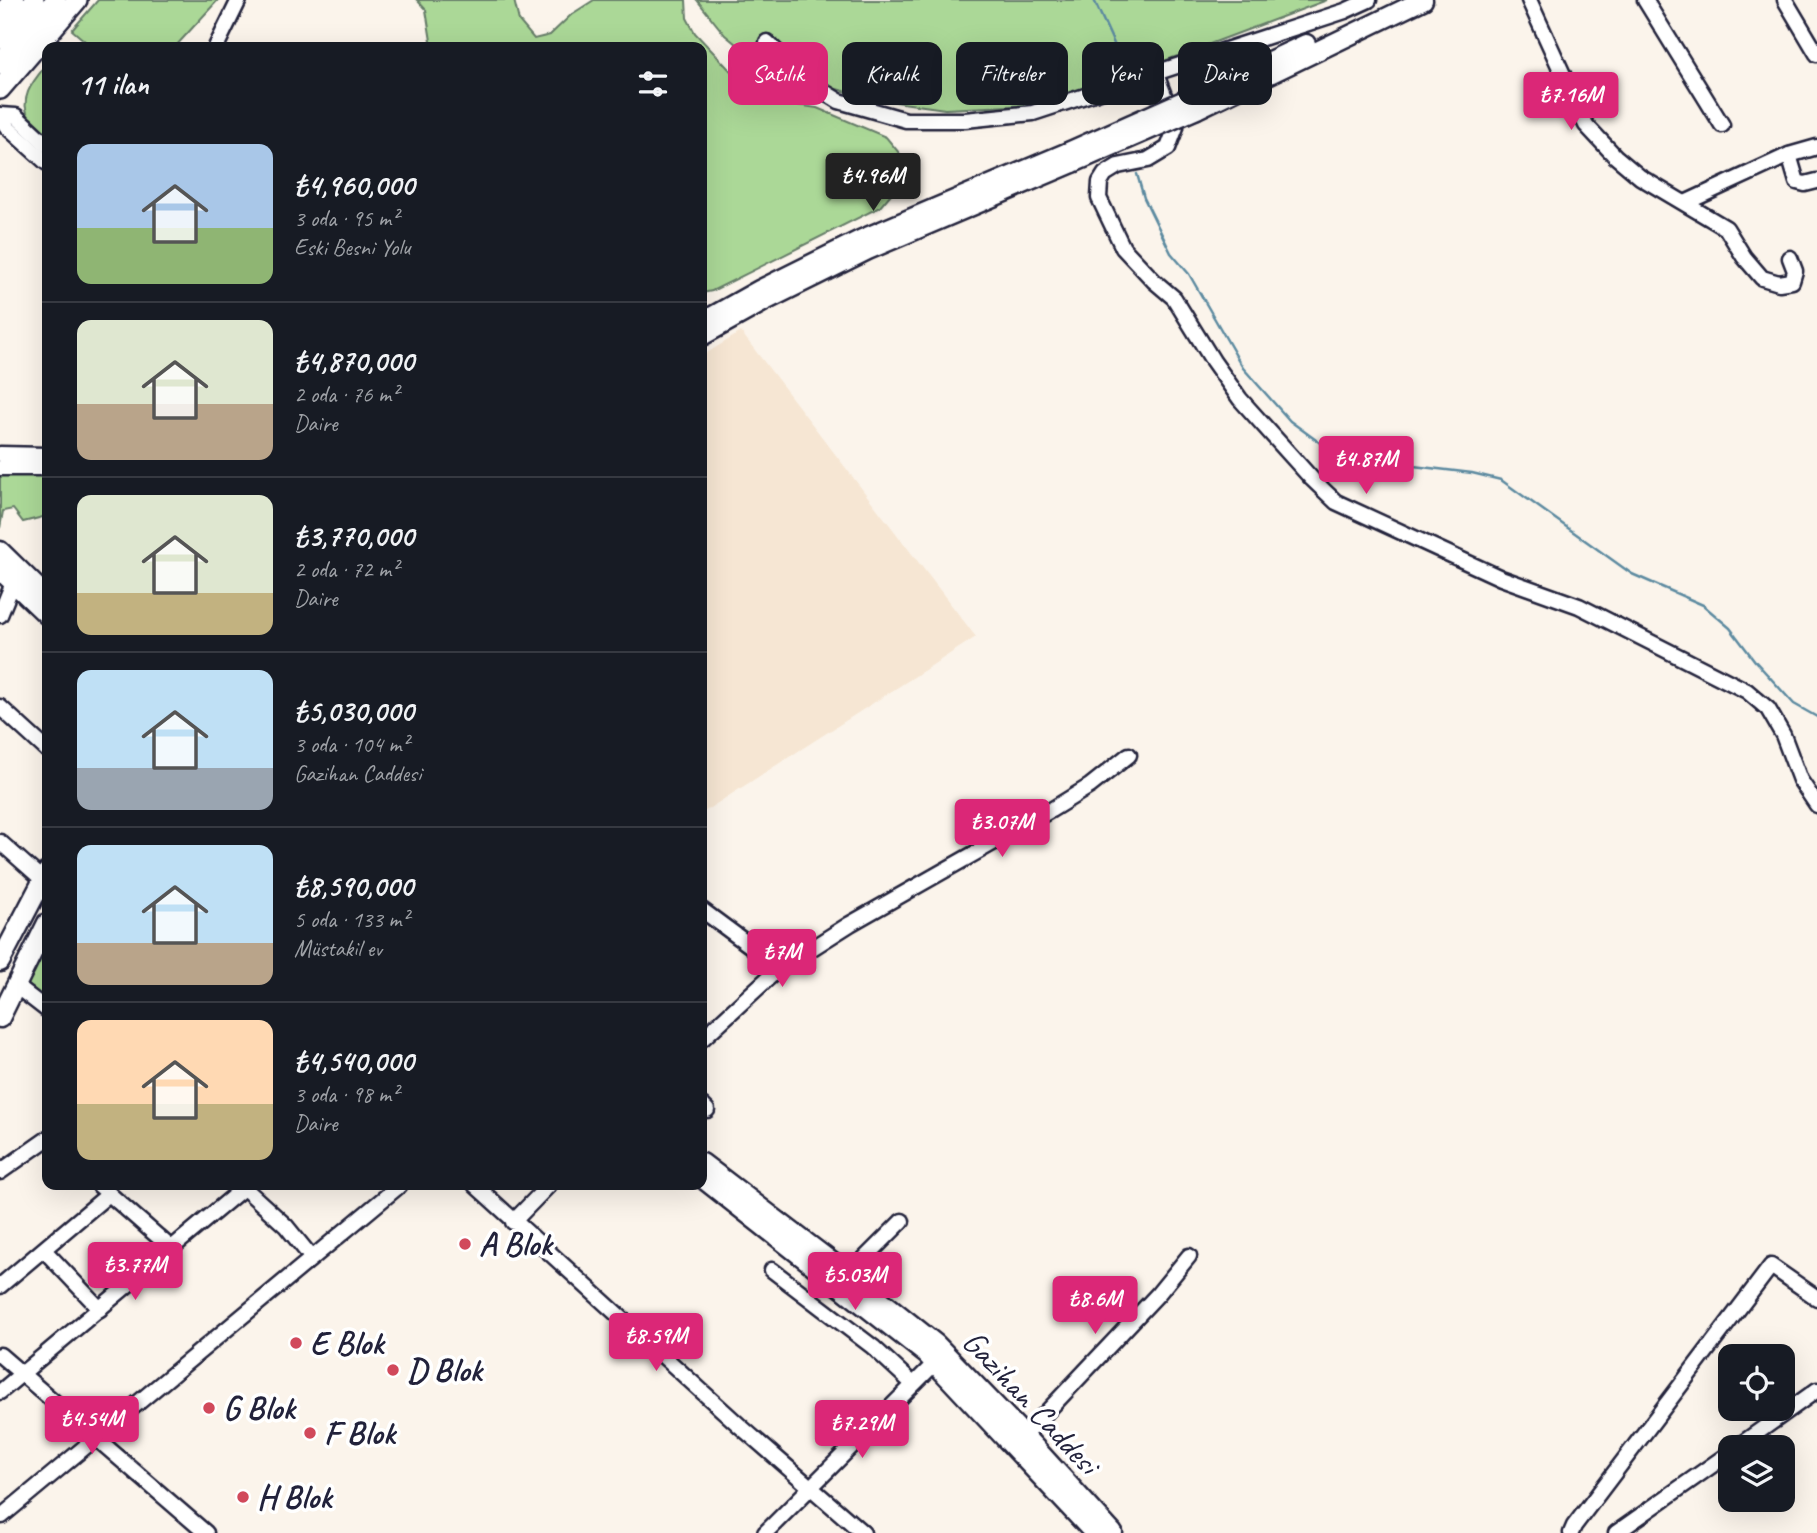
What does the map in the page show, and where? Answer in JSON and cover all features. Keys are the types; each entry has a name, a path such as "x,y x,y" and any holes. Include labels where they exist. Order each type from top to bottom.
{"highway":[{"path":"0,39 34,0"},
{"path":"0,64 56,0"},
{"path":"0,89 77,0"}],"main road":[{"path":"1272,63 1397,0"},
{"path":"1272,68 1423,0"},
{"path":"707,333 842,262 1189,105"},
{"path":"707,319 751,294 862,239 1070,157"},
{"path":"0,551 42,592"},
{"path":"0,569 42,610"},
{"path":"0,962 42,882"},
{"path":"0,1018 42,933"},
{"path":"0,972 16,986"},
{"name":"Gazihan Caddesi","path":"707,1167 849,1274 936,1345 1113,1533"},
{"name":"Gazihan Caddesi","path":"707,1182 889,1323 936,1363 1094,1533"}],"street":[{"path":"218,42 239,0"},
{"path":"1164,71 1345,11 1369,0"},
{"path":"1528,0 1587,125 1615,156 1640,177 1726,228 1744,257 1762,278 1779,283 1792,281 1795,271 1790,258"},
{"path":"1645,0 1722,125"},
{"path":"1785,0 1817,54"},
{"path":"828,94 839,101 906,120 965,120 1032,113 1082,97"},
{"path":"1164,95 1176,127 1168,148 1148,160 1118,166 1105,174 1100,183 1099,198 1123,248 1174,298 1213,361 1262,425 1336,502 1501,578 1579,606 1747,691 1768,709 1783,735 1800,780 1817,805"},
{"path":"0,116 16,116 42,140"},
{"path":"0,116 7,127 42,158"},
{"path":"1685,203 1789,155 1817,148"},
{"path":"1789,155 1797,181 1805,184 1817,181"},
{"path":"0,454 42,454"},
{"path":"0,468 42,468"},
{"path":"0,615 13,583"},
{"path":"0,707 42,745"},
{"path":"707,1034 776,971 850,924 1051,810 1090,786 1129,755"},
{"path":"0,842 42,874"},
{"path":"707,914 760,953 776,971"},
{"path":"16,986 42,1005"},
{"path":"0,1172 42,1143"},
{"path":"0,1286 44,1250 103,1190"},
{"path":"105,1190 171,1248"},
{"path":"0,1392 239,1190"},
{"path":"248,1190 286,1226 312,1258"},
{"path":"1,1516 394,1190"},
{"path":"480,1190 740,1426 863,1533"},
{"path":"513,1222 544,1190"},
{"path":"849,1274 902,1221"},
{"path":"44,1250 100,1309"},
{"path":"1024,1436 1123,1332 1189,1256"},
{"path":"1571,1533 1772,1266 1817,1298"},
{"path":"772,1270 873,1347 913,1384"},
{"path":"0,1355 206,1533"},
{"path":"765,1533 936,1363"},
{"path":"1754,1435 1817,1390"},
{"path":"1616,1533 1718,1461"}],"shaded area":[{"path":"741,332 976,637 707,810 707,353"}],"green space":[{"path":"98,0 218,0 180,42 86,42 72,30"},
{"path":"417,0 514,0 519,21 534,39 550,35 572,14 594,0 686,0 687,18 703,42 431,42 426,10"},
{"path":"697,0 1327,0 1215,42 1178,42 1178,56 1164,61 1164,42 1082,42 1082,90 1068,94 1068,42 956,42 956,105 1030,105 945,109 917,105 942,105 942,42 842,42 842,90 828,87 828,42 734,42"},
{"path":"707,46 728,68 728,105 797,105 817,108 886,137 900,154 906,176 880,207 707,292"},
{"path":"42,70 42,130 30,119 25,104 29,89"},
{"path":"42,473 42,517 23,522 13,509 3,511 0,528 0,475"},
{"path":"42,953 42,996 25,983"}],"waterway":[{"path":"1094,0 1113,42"},
{"path":"1137,174 1144,198 1171,253 1189,274 1243,368 1290,421 1323,445 1363,460 1472,473 1501,480 1632,574 1703,605 1730,628 1755,661 1794,704 1817,717"}],"place":[{"name":"A Blok","path":"465,1244"},
{"name":"E Blok","path":"296,1343"},
{"name":"D Blok","path":"393,1370"},
{"name":"G Blok","path":"209,1408"},
{"name":"F Blok","path":"310,1433"},
{"name":"H Blok","path":"243,1497"}]}
